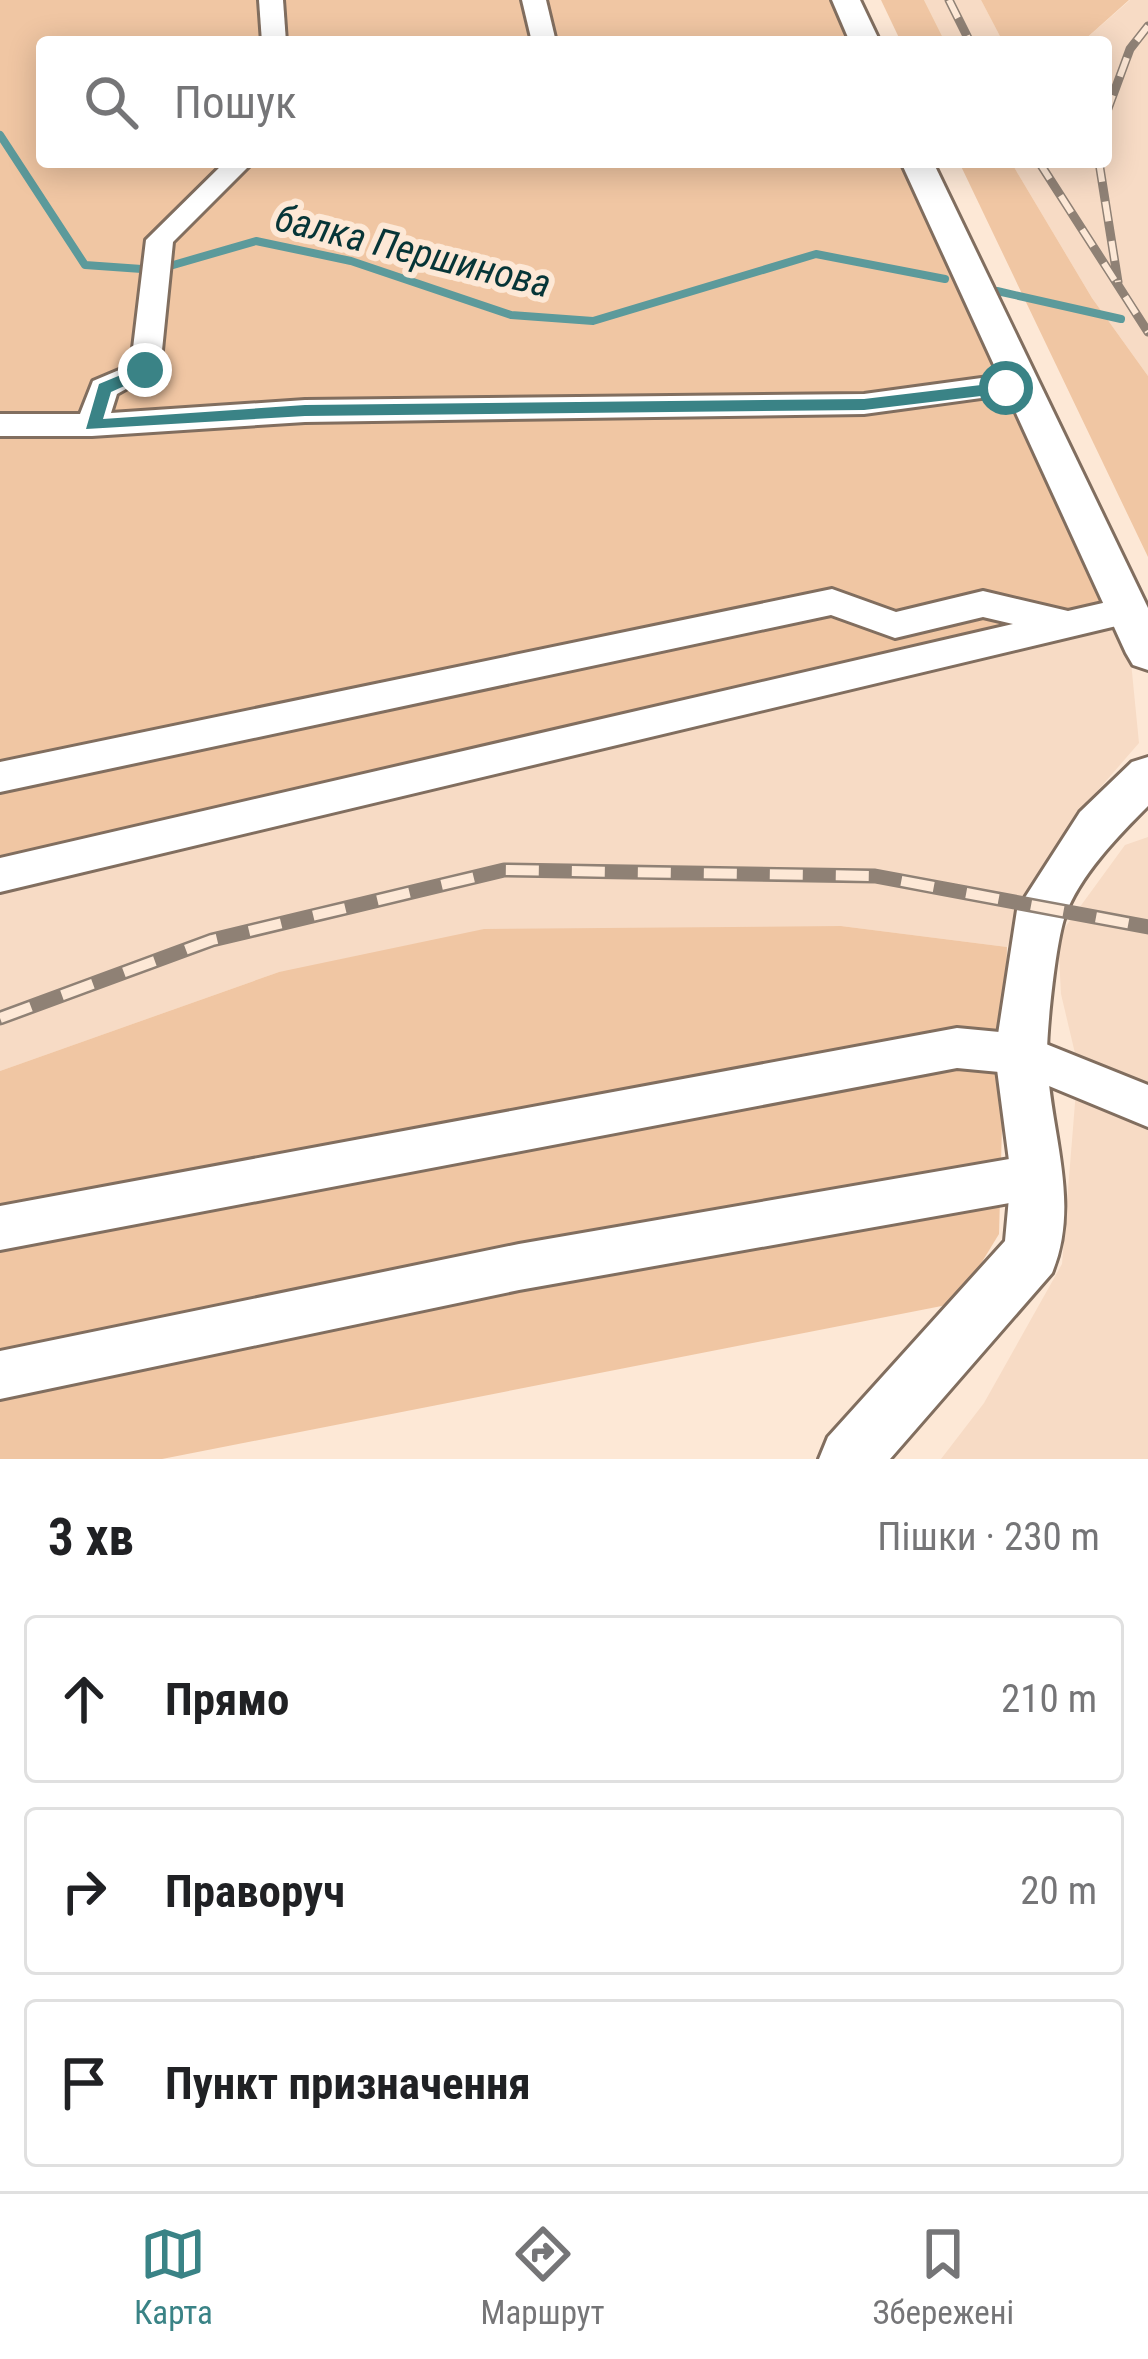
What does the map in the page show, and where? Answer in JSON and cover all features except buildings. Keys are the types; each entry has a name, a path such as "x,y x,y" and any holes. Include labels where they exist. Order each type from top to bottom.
{"main road":[{"path":"846,0 862,36"},
{"path":"920,168 1148,653"},
{"path":"850,1459 1032,1253 1038,1176 1021,1054 1041,910 1096,826 1148,776"}],"street":[{"path":"271,0 274,36"},
{"path":"534,0 543,36"},
{"path":"92,425 104,388 145,370 160,239 234,168"},
{"path":"0,425 92,425 305,410 864,404 1018,383"},
{"path":"0,777 832,602 895,625 983,604 1067,622"},
{"path":"0,875 1129,610"},
{"path":"0,1228 957,1048 1021,1054 1148,1106"},
{"path":"0,1375 519,1267 1038,1176"}],"shaded area":[{"path":"0,0 839,0 854,36 36,36 36,168 911,168 1108,618 0,875"},
{"path":"881,0 924,0 942,36 898,36"},
{"path":"924,0 981,0 1000,36 942,36"},
{"path":"981,0 1129,0 1089,36 1000,36"},
{"path":"1130,0 1148,0 1148,376 1092,298 1015,168 1112,168 1112,36 1089,36"},
{"path":"962,168 1015,168 1092,298 1148,376 1148,557"},
{"path":"1108,618 1131,662 1139,743 1073,819 1007,947 841,926 279,972 0,1071 0,875"},
{"path":"1148,837 1148,1459 941,1459 984,1403 1062,1264 1078,1066 1061,994 1058,937 1125,845"},
{"path":"841,926 1007,947 999,1234 957,1303 162,1459 0,1459 0,1071 279,972 484,929"}],"waterway":[{"name":"балка Першинова","path":"0,135 85,265 156,270 256,241 351,261 511,315 593,321 816,254 945,279"},
{"name":"балка Першинова","path":"997,291 1121,319"}],"railway":[{"path":"949,0 967,36"},
{"path":"1112,98 1130,49 1148,26"},
{"path":"1043,168 1148,332"},
{"path":"1100,168 1118,282"},
{"path":"0,1018 212,940 504,870 875,876 1148,927"}],"route":[{"path":"145,370 104,388 92,425 305,410 864,404 1006,388"}]}
